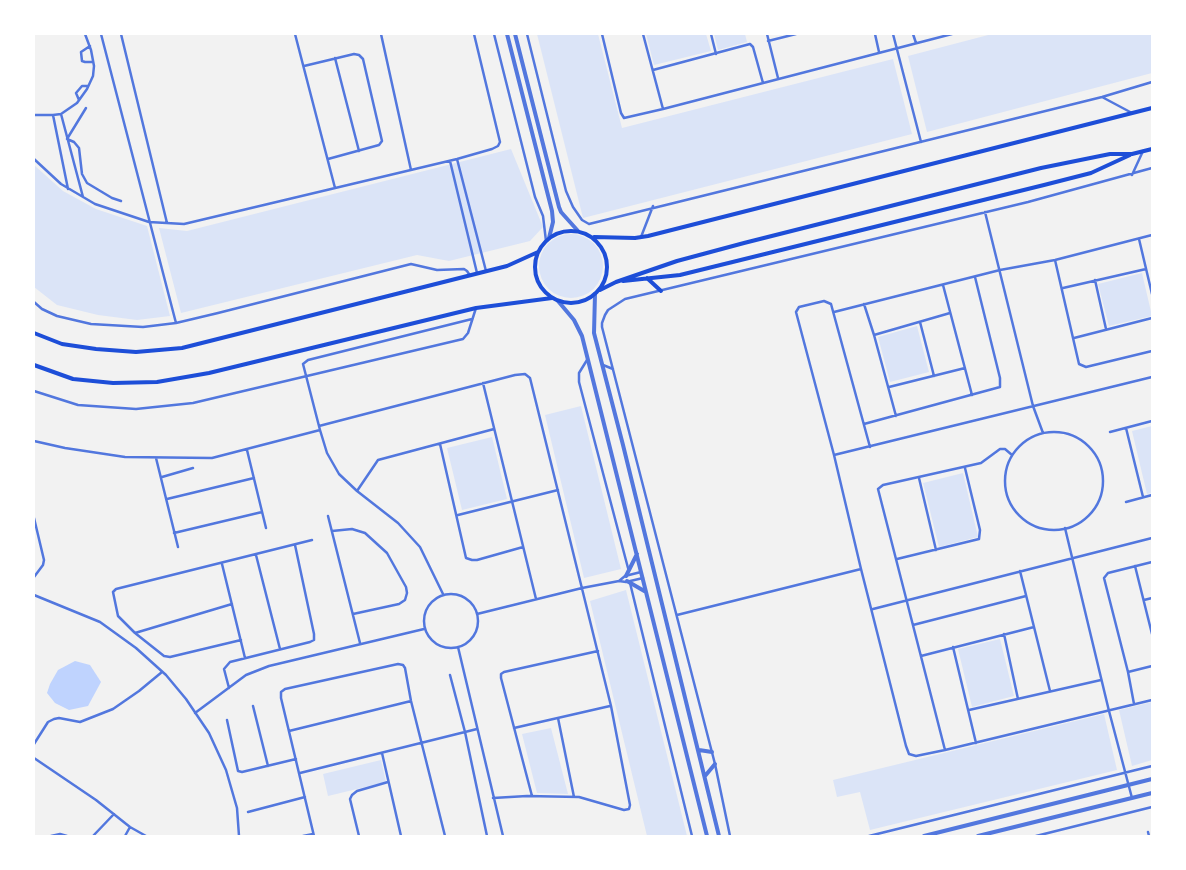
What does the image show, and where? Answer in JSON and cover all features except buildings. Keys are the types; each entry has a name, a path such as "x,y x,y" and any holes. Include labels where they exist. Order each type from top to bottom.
{"main road":[{"path":"34,333 62,344 96,349 136,352 182,348 469,274 507,266 538,252 548,240 561,232 578,231 594,238 641,237 1152,108"},
{"path":"538,252 535,271 540,284 552,298 558,301 577,303 616,282 677,261 1042,168 1110,154 1132,154 1152,149"},
{"path":"616,282 680,275 1072,178 1091,173 1132,154"},
{"path":"594,238 605,252 608,262 606,278 600,290"},
{"path":"647,278 661,291"},
{"path":"34,365 73,380 113,383 157,382 209,373 476,308 552,298"}],"street":[{"path":"34,115 53,116 61,114 79,100 88,86 93,76 93,62 90,46 85,34"},
{"path":"101,34 176,323"},
{"path":"121,34 167,223"},
{"path":"295,34 335,188"},
{"path":"381,34 411,170"},
{"path":"34,160 61,184 95,204 149,222 184,224 457,159 497,147 500,144 474,34"},
{"path":"494,34 535,198 543,216 548,240"},
{"path":"507,34 552,211 553,222 548,240"},
{"path":"515,34 559,207 578,231"},
{"path":"527,34 566,191 573,207 582,220 589,224 653,206 921,142 1152,82"},
{"path":"602,34 623,116 627,117 951,34"},
{"path":"643,34 663,109"},
{"path":"711,34 716,54"},
{"path":"766,34 778,79"},
{"path":"768,41 796,34"},
{"path":"875,34 880,52"},
{"path":"893,34 921,142"},
{"path":"913,34 916,43"},
{"path":"653,70 748,44 752,45 763,83"},
{"path":"90,46 81,52 82,61 93,62"},
{"path":"304,66 354,54 359,55 363,59 382,141 379,146 328,159"},
{"path":"335,58 358,151"},
{"path":"79,100 76,95 80,88 88,86"},
{"path":"1102,96 1133,113"},
{"path":"67,139 86,108"},
{"path":"61,114 83,197"},
{"path":"53,116 68,189"},
{"path":"67,139 74,142 79,148 82,174 87,183 112,198 121,201"},
{"path":"1132,175 1143,152"},
{"path":"457,159 486,271"},
{"path":"450,161 477,273"},
{"path":"730,836 712,752 602,328 602,323 608,310 622,300 1028,202 1152,168"},
{"path":"641,237 653,206"},
{"path":"985,211 1033,406 1043,433"},
{"path":"834,312 943,286 1000,270 1055,260 1152,235"},
{"path":"1139,239 1152,294"},
{"path":"1055,260 1078,360 1082,367 1152,351"},
{"path":"34,302 57,316 91,324 143,327 176,323 411,264 438,270 464,269 469,274"},
{"path":"1062,288 1146,269"},
{"path":"864,424 998,388 1001,385 975,277"},
{"path":"1095,280 1106,330"},
{"path":"943,286 972,395"},
{"path":"595,294 594,333 601,364 623,445 719,836"},
{"path":"558,301 574,320 582,336 707,836"},
{"path":"870,447 831,304 824,301 799,308 796,312 909,754 916,756 945,750 1152,700"},
{"path":"864,304 896,416"},
{"path":"34,392 78,405 136,409 193,403 463,339 468,333 476,308"},
{"path":"874,335 950,313"},
{"path":"1073,338 1152,318"},
{"path":"443,594 420,547 398,524 339,474 328,453 318,426 303,364 308,360 472,319"},
{"path":"920,322 934,376"},
{"path":"588,359 579,373 579,382 628,568"},
{"path":"601,364 613,369"},
{"path":"888,387 965,368"},
{"path":"318,426 521,374 528,375 530,378 611,706 630,804 629,808 624,810 574,797 532,796 493,798"},
{"path":"834,455 1152,378"},
{"path":"483,383 536,599"},
{"path":"1110,432 1152,421"},
{"path":"1126,428 1143,497"},
{"path":"357,491 376,461 494,429"},
{"path":"34,441 81,451 125,457 212,458 320,430"},
{"path":"1058,432 1073,435 1086,444 1096,455 1102,469 1103,485 1099,500 1091,513 1079,522 1065,528 1051,530 1037,527 1024,520 1014,510 1008,497 1005,483 1007,468 1012,455 1025,441 1043,433 1058,432"},
{"path":"440,444 458,515 464,555 469,560 477,560 523,548"},
{"path":"246,449 266,528"},
{"path":"945,750 878,488 883,485 966,468 985,462 1000,449 1005,449 1012,455"},
{"path":"156,458 162,476 178,548"},
{"path":"162,476 193,468"},
{"path":"897,559 976,540 980,536 966,468"},
{"path":"167,499 254,478"},
{"path":"919,478 936,550"},
{"path":"458,515 558,489"},
{"path":"1126,502 1152,495"},
{"path":"174,533 262,512"},
{"path":"328,516 360,644"},
{"path":"34,518 44,566 34,577"},
{"path":"1065,528 1101,680 1132,798"},
{"path":"332,531 352,529 365,533 387,554 406,587 405,600 399,604 353,614"},
{"path":"872,609 1152,538"},
{"path":"241,640 170,657 159,654 118,616 113,592 116,589 312,540"},
{"path":"229,688 224,670 225,665 230,662 314,640 295,545"},
{"path":"626,576 628,568 637,554"},
{"path":"256,555 280,649"},
{"path":"1134,704 1128,672 1104,578 1108,573 1152,562"},
{"path":"222,564 246,658"},
{"path":"1135,566 1152,634"},
{"path":"677,615 861,569"},
{"path":"1020,571 1050,691"},
{"path":"619,581 626,576 642,572"},
{"path":"478,614 582,588 619,581 628,582 643,578"},
{"path":"628,582 646,592"},
{"path":"628,582 692,836"},
{"path":"34,594 100,622 136,648 162,672 186,699 209,733 226,770 237,808 239,836"},
{"path":"443,594 461,595 468,599 478,614 476,631 466,644 458,647 441,647 428,636 424,628 425,611 435,598 443,594"},
{"path":"913,625 1026,596"},
{"path":"1144,600 1152,598"},
{"path":"136,633 232,604"},
{"path":"921,656 1034,627"},
{"path":"195,713 246,675 269,666 424,628"},
{"path":"1004,634 1018,699"},
{"path":"458,647 502,836"},
{"path":"953,647 976,743"},
{"path":"532,796 500,678 501,674 598,651"},
{"path":"303,836 313,835 281,692 403,664 445,836"},
{"path":"1128,672 1152,666"},
{"path":"34,744 48,722 54,718 80,722 113,708 140,691 162,672"},
{"path":"450,675 465,732 487,836"},
{"path":"969,710 1101,680"},
{"path":"289,731 411,701"},
{"path":"252,706 268,766"},
{"path":"514,728 611,706"},
{"path":"558,718 574,797"},
{"path":"227,720 238,771 242,772 296,759"},
{"path":"300,773 477,730"},
{"path":"699,750 712,752"},
{"path":"382,753 401,836"},
{"path":"34,758 69,780 130,827 146,836"},
{"path":"705,776 715,764"},
{"path":"869,836 1152,766"},
{"path":"924,836 1152,779"},
{"path":"359,836 350,799 352,795 388,782"},
{"path":"978,836 1152,793"},
{"path":"248,812 305,797"},
{"path":"1036,836 1152,807"},
{"path":"93,836 114,814"},
{"path":"125,836 130,827"},
{"path":"1148,832 1149,836"},
{"path":"51,836 60,834 67,836"}],"shaded area":[{"path":"537,34 598,34 622,128 893,59 912,134 583,218"},
{"path":"646,34 706,34 711,51 654,65"},
{"path":"714,34 745,34 747,42 718,50"},
{"path":"992,34 1152,34 1152,73 927,132 908,56"},
{"path":"511,149 543,227 530,241 449,261 417,255 181,313 159,228 187,231"},
{"path":"34,165 63,191 96,209 147,226 170,316 137,320 98,315 57,305 34,287"},
{"path":"571,234 589,240 597,248 603,266 597,284 589,292 571,298 553,292 545,284 539,266 545,248 553,240"},
{"path":"1142,273 1152,316 1109,326 1098,284"},
{"path":"917,326 929,372 890,382 878,337"},
{"path":"581,406 621,569 584,578 545,415"},
{"path":"1152,426 1152,493 1147,494 1132,431"},
{"path":"492,437 507,499 462,510 447,448"},
{"path":"963,473 978,537 939,547 923,483"},
{"path":"626,590 687,836 647,836 590,601"},
{"path":"1000,639 1014,696 972,707 958,649"},
{"path":"1152,702 1152,760 1132,766 1119,710"},
{"path":"1104,714 1117,770 870,830 860,792 837,797 833,780"},
{"path":"551,728 568,794 537,793 522,734"},
{"path":"381,760 386,782 328,796 323,774"}],"water":[{"path":"75,661 90,665 101,682 88,706 69,710 55,703 47,693 58,670"}]}
